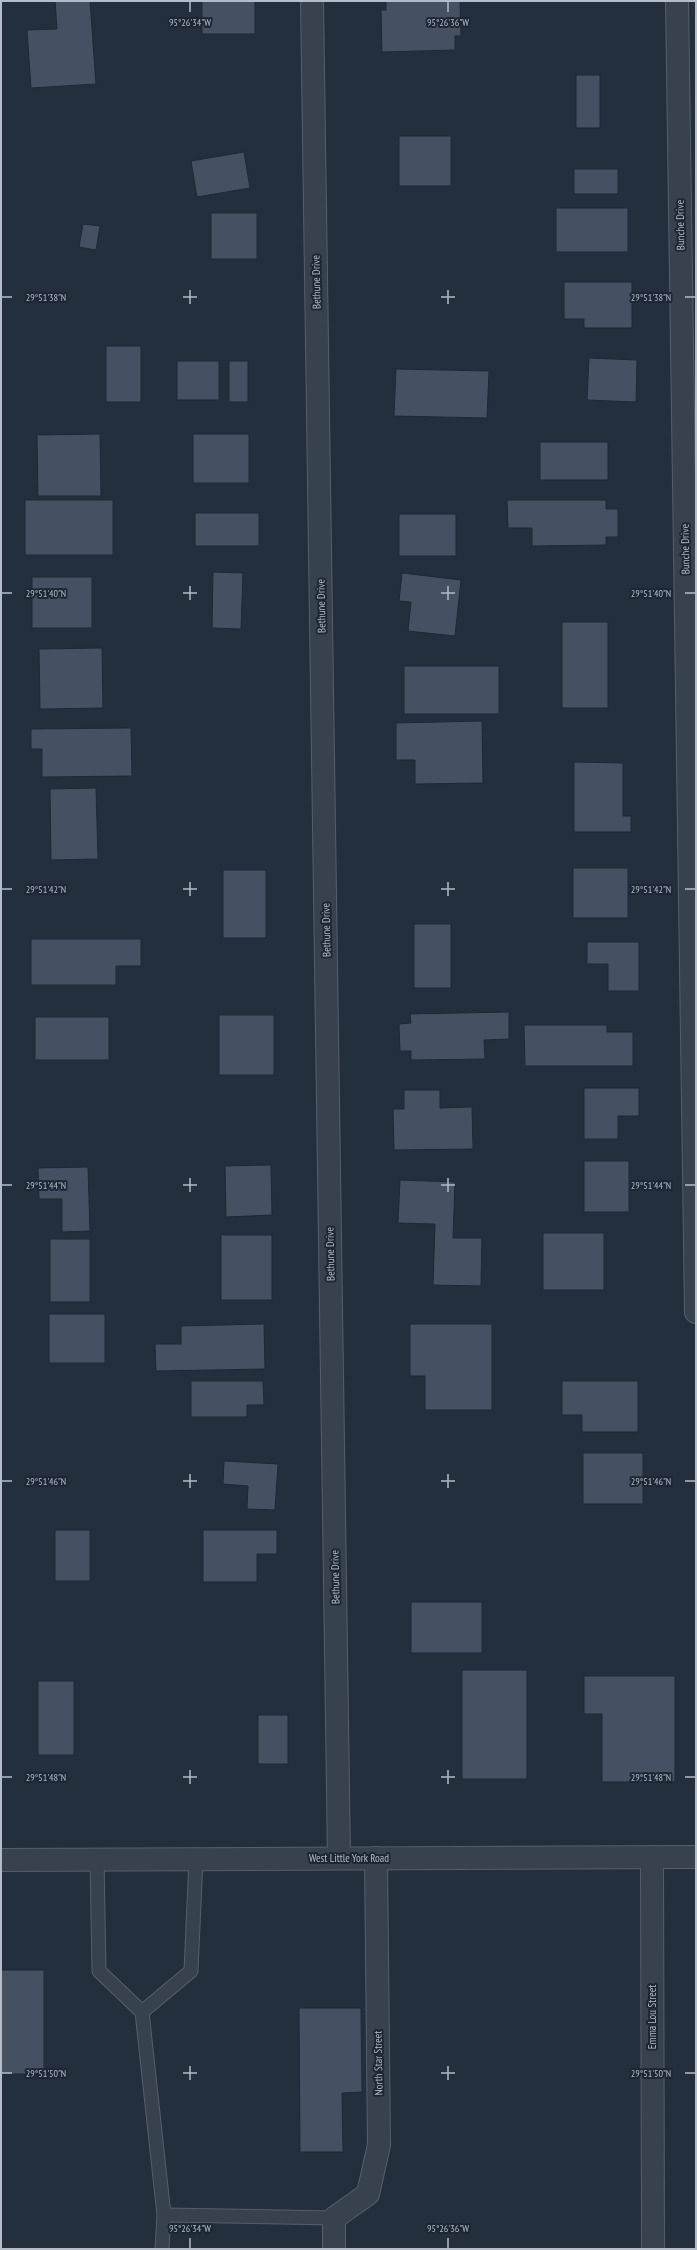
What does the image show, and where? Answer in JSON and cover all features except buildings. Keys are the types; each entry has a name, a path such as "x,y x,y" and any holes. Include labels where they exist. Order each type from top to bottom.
{"street":[{"name":"Bethune Drive","path":"312,1 339,1858"},
{"name":"Bunche Drive","path":"677,1 696,1312"},
{"name":"Emma Lou Street","path":"652,1856 653,2249"},
{"name":"West Little York Road","path":"1,1860 696,1856"},
{"name":"North Star Street","path":"334,2218 368,2194 379,2145 376,1858"},
{"path":"334,2218 334,2249"}],"lane":[{"path":"97,1859 99,1970 142,2012 164,2215 162,2249"},
{"path":"142,2012 191,1971 196,1859"},
{"path":"164,2215 334,2218"}]}
